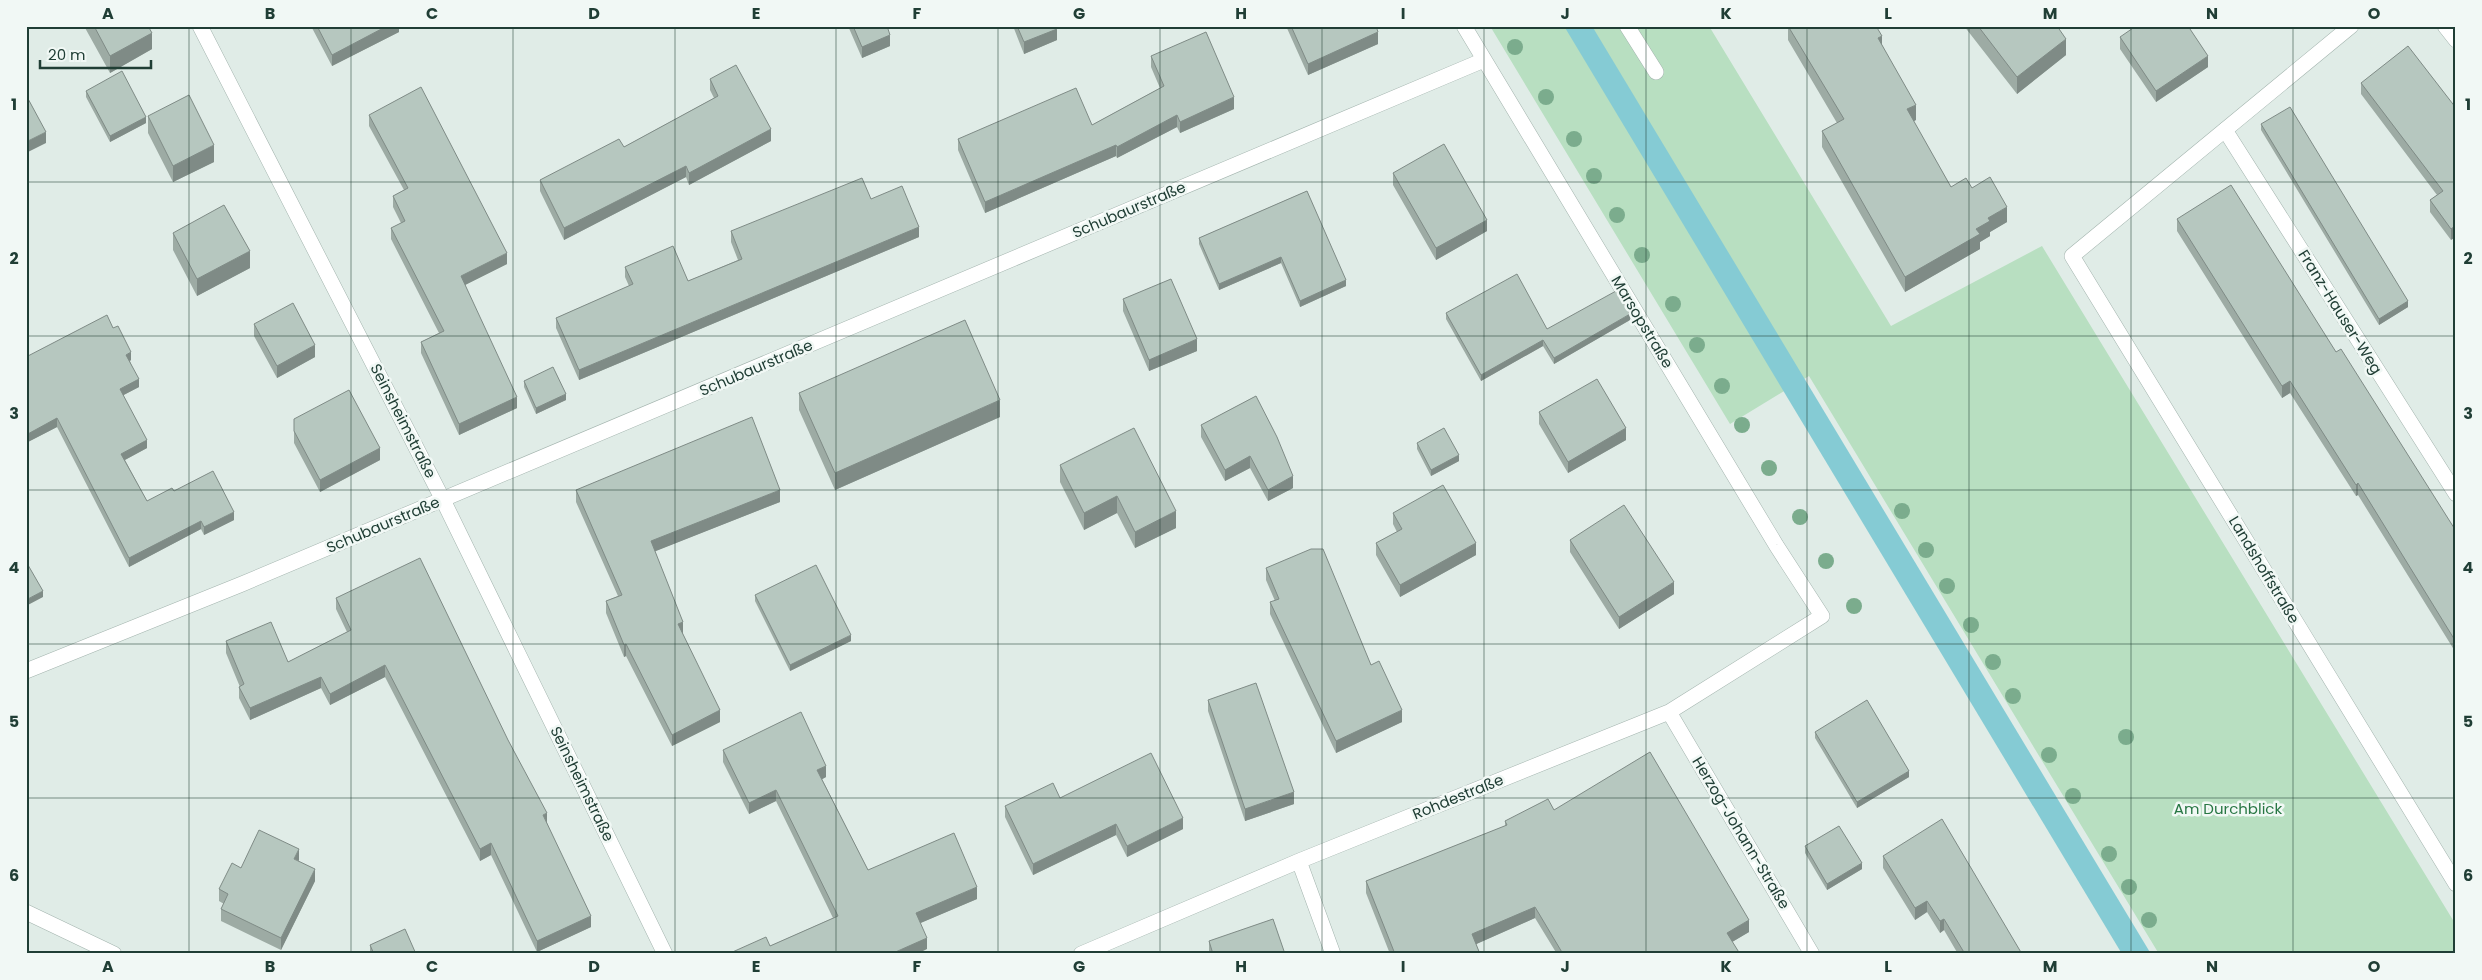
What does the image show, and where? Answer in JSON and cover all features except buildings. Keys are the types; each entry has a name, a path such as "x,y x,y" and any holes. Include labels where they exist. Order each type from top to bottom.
{"street":[{"name":"Seinsheimstraße","path":"200,26 443,500 665,954"},
{"name":"Marsopstraße","path":"1464,26 1776,545 1822,616"},
{"path":"1627,26 1656,72"},
{"path":"2225,130 2352,26"},
{"path":"2445,26 2456,40"},
{"name":"Schubaurstraße","path":"26,671 443,500 1484,60"},
{"name":"Landshoffstraße","path":"2225,130 2072,256 2456,884"},
{"name":"Franz-Hauser-Weg","path":"2225,130 2456,494"},
{"name":"Rohdestraße","path":"1081,954 1299,861 1669,712 1822,616"},
{"name":"Herzog-Johann-Straße","path":"1669,712 1812,954"},
{"path":"1299,861 1333,954"},
{"path":"26,912 114,954"}],"green space":[{"name":"Am Durchblick","path":"1490,26 1709,26 1891,326 2042,246 2456,925 2456,954 2159,954 1809,376 1730,424"}],"water":[{"path":"1564,26 1592,26 2151,954 2122,954"}]}
